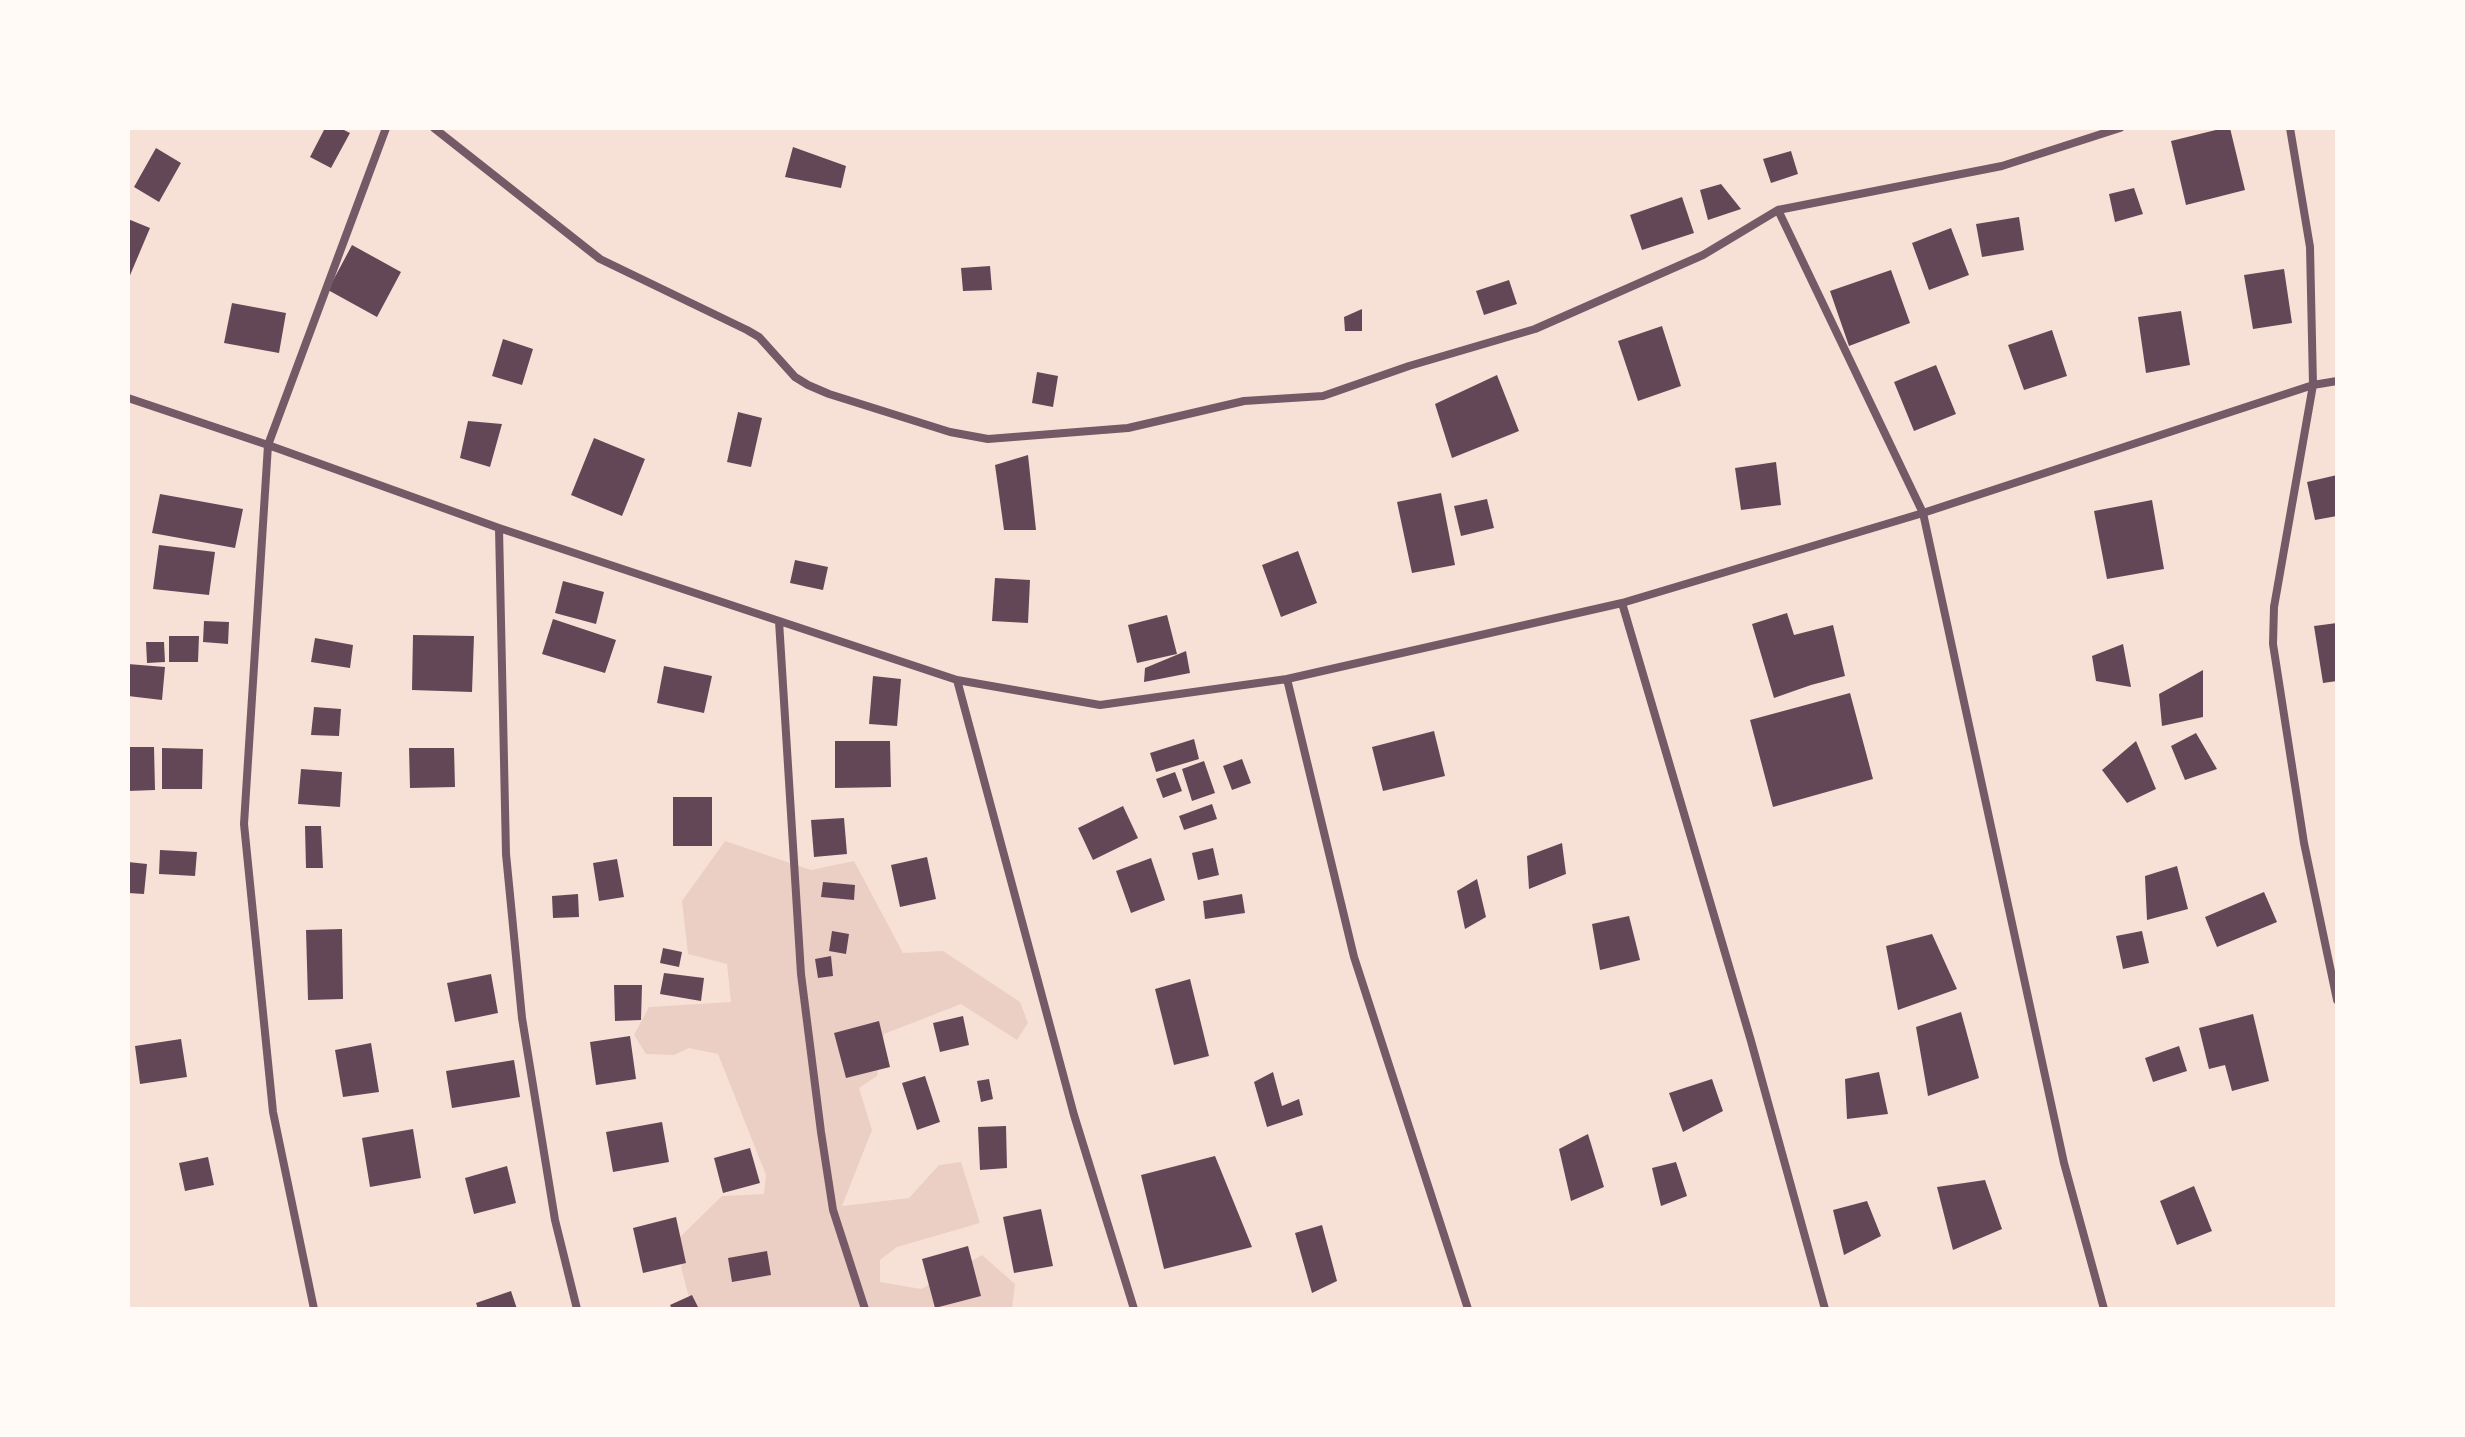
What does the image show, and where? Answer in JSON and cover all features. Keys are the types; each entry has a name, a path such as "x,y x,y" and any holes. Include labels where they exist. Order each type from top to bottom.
{"street":[{"path":"314,1309 273,1112 244,824 268,445 386,128"},
{"path":"434,128 600,259 759,337 795,377 808,385 950,432 988,439 1128,428 1244,401 1323,396 1409,366 1535,329 1703,255 1778,210 2002,166 2120,128"},
{"path":"2290,128 2310,247 2313,385 2274,607 2273,644 2304,843 2337,1000"},
{"path":"1778,210 1923,513 2064,1163 2104,1309"},
{"path":"128,398 499,528 957,680 1100,705 1287,679 1622,603 1923,513 2313,385 2337,381"},
{"path":"499,528 507,869 522,1018 552,1205 577,1309"},
{"path":"1622,603 1751,1041 1825,1309"},
{"path":"779,621 801,974 833,1210 865,1309"},
{"path":"1287,679 1354,957 1468,1309"},
{"path":"957,680 1074,1115 1134,1309"}],"shaded area":[{"path":"725,841 811,870 854,861 903,953 943,951 1020,1002 1028,1023 1017,1040 961,1004 884,1034 877,1076 859,1088 872,1130 842,1206 909,1198 939,1165 961,1162 980,1223 897,1247 880,1260 880,1282 921,1289 982,1255 1015,1284 1012,1309 692,1309 678,1239 722,1196 764,1194 766,1175 718,1054 689,1048 674,1055 646,1054 634,1035 649,1007 731,1002 727,964 688,954 682,901"}],"building":[{"path":"325,128 340,128 350,133 331,168 310,157"},
{"path":"2230,128 2245,190 2186,205 2171,141"},
{"path":"793,147 846,166 841,188 785,177"},
{"path":"156,148 181,163 159,202 134,187"},
{"path":"1791,151 1798,174 1771,183 1763,159"},
{"path":"1721,184 1741,209 1708,220 1700,190"},
{"path":"2134,188 2143,214 2115,222 2109,194"},
{"path":"1682,197 1694,233 1642,250 1630,215"},
{"path":"2019,217 2024,250 1982,257 1976,224"},
{"path":"128,219 150,228 128,280"},
{"path":"1951,228 1969,275 1929,290 1912,243"},
{"path":"352,245 401,272 377,317 328,290"},
{"path":"990,266 992,290 963,291 961,268"},
{"path":"2284,269 2292,323 2253,329 2244,275"},
{"path":"1891,270 1910,323 1849,346 1830,291"},
{"path":"1509,280 1517,304 1484,315 1476,291"},
{"path":"232,303 286,313 279,353 224,343"},
{"path":"1362,309 1362,331 1345,331 1344,317"},
{"path":"2181,311 2190,365 2146,373 2138,317"},
{"path":"1662,326 1681,386 1638,401 1618,341"},
{"path":"2052,330 2067,376 2024,390 2008,345"},
{"path":"503,339 533,349 522,385 492,376"},
{"path":"1936,365 1956,414 1914,431 1894,382"},
{"path":"1037,372 1058,376 1053,407 1032,403"},
{"path":"1497,375 1519,431 1452,458 1435,404"},
{"path":"738,412 762,418 751,467 727,462"},
{"path":"468,421 502,424 490,467 460,458"},
{"path":"594,438 645,459 622,516 571,495"},
{"path":"1028,455 1036,530 1004,530 995,465"},
{"path":"1776,462 1781,505 1741,510 1735,468"},
{"path":"2337,475 2337,516 2315,520 2307,482"},
{"path":"1441,493 1455,565 1412,573 1397,502"},
{"path":"160,494 243,509 235,548 152,533"},
{"path":"1487,499 1494,528 1461,536 1454,506"},
{"path":"2152,500 2164,569 2107,579 2094,511"},
{"path":"159,545 215,552 209,595 153,589"},
{"path":"1298,551 1317,603 1281,617 1262,565"},
{"path":"795,560 828,567 823,590 790,583"},
{"path":"995,578 1030,580 1028,623 992,621"},
{"path":"563,581 604,592 596,624 555,613"},
{"path":"1787,613 1794,635 1833,625 1845,676 1774,698 1752,624"},
{"path":"1167,615 1177,654 1137,663 1128,625"},
{"path":"553,619 616,640 605,673 542,654"},
{"path":"204,621 229,622 228,644 203,642"},
{"path":"2337,623 2337,681 2323,683 2314,626"},
{"path":"413,635 474,636 472,692 412,690"},
{"path":"169,636 199,636 198,662 169,662"},
{"path":"315,638 353,645 350,668 311,662"},
{"path":"146,642 164,642 165,662 147,663"},
{"path":"2123,644 2131,687 2096,681 2092,656"},
{"path":"1186,651 1190,673 1144,682 1145,668"},
{"path":"128,664 165,667 162,700 128,696"},
{"path":"664,666 712,676 704,713 657,703"},
{"path":"2203,670 2203,717 2162,726 2159,694"},
{"path":"873,676 901,679 897,726 869,724"},
{"path":"1850,693 1873,779 1773,807 1750,720"},
{"path":"314,707 341,709 339,736 311,735"},
{"path":"1434,731 1445,776 1383,791 1372,747"},
{"path":"2196,733 2217,769 2185,780 2171,746"},
{"path":"1194,739 1199,759 1156,772 1150,753"},
{"path":"835,741 890,741 891,787 835,788"},
{"path":"2136,741 2156,789 2127,803 2102,770"},
{"path":"128,747 154,747 155,790 128,791"},
{"path":"162,748 203,749 202,789 162,789"},
{"path":"409,748 454,748 455,787 410,788"},
{"path":"1242,759 1251,783 1232,790 1223,766"},
{"path":"1204,761 1215,793 1192,801 1182,769"},
{"path":"301,769 342,772 340,807 298,804"},
{"path":"1175,772 1182,791 1163,798 1156,779"},
{"path":"673,797 712,797 712,846 673,846"},
{"path":"1212,804 1217,819 1184,830 1179,816"},
{"path":"1123,806 1138,838 1093,860 1078,828"},
{"path":"844,818 847,854 814,857 811,820"},
{"path":"305,826 321,826 323,868 306,868"},
{"path":"1562,843 1566,874 1529,889 1527,856"},
{"path":"1213,848 1219,875 1198,880 1192,853"},
{"path":"160,850 197,852 195,876 159,874"},
{"path":"927,857 936,899 900,907 891,865"},
{"path":"1151,858 1165,900 1131,913 1116,871"},
{"path":"617,859 624,897 599,901 593,863"},
{"path":"128,862 147,864 144,894 128,893"},
{"path":"2177,866 2188,909 2147,920 2145,876"},
{"path":"1477,879 1486,917 1465,929 1457,891"},
{"path":"823,882 855,885 854,900 821,897"},
{"path":"2264,892 2277,922 2217,947 2205,917"},
{"path":"578,894 579,917 553,918 552,896"},
{"path":"1242,894 1245,913 1205,919 1203,901"},
{"path":"1629,916 1640,960 1600,970 1592,924"},
{"path":"342,929 343,999 308,1000 306,930"},
{"path":"832,931 849,934 846,954 829,951"},
{"path":"2142,931 2149,963 2123,969 2116,936"},
{"path":"1932,934 1957,989 1898,1010 1886,946"},
{"path":"663,948 682,952 679,967 660,963"},
{"path":"831,956 833,976 818,978 815,959"},
{"path":"664,973 704,978 701,1001 660,994"},
{"path":"491,974 498,1013 455,1022 447,983"},
{"path":"1190,979 1209,1056 1174,1065 1155,989"},
{"path":"614,985 642,985 641,1020 615,1021"},
{"path":"1961,1012 1979,1078 1928,1096 1916,1027"},
{"path":"2253,1014 2269,1081 2232,1091 2225,1065 2209,1069 2199,1028"},
{"path":"963,1016 969,1045 940,1052 933,1023"},
{"path":"879,1021 890,1067 846,1078 834,1033"},
{"path":"630,1036 636,1079 596,1085 590,1042"},
{"path":"181,1039 187,1077 140,1084 135,1046"},
{"path":"371,1043 379,1092 343,1097 335,1050"},
{"path":"2179,1046 2187,1071 2153,1082 2145,1058"},
{"path":"514,1060 520,1097 452,1108 446,1071"},
{"path":"1273,1072 1282,1106 1299,1099 1303,1115 1267,1127 1254,1082"},
{"path":"1879,1072 1888,1114 1847,1119 1845,1079"},
{"path":"925,1076 940,1122 917,1130 902,1083"},
{"path":"989,1079 993,1099 981,1102 977,1081"},
{"path":"1712,1079 1723,1111 1683,1132 1669,1093"},
{"path":"662,1122 669,1162 613,1172 606,1132"},
{"path":"1006,1126 1007,1168 980,1170 978,1127"},
{"path":"413,1129 421,1178 370,1187 362,1138"},
{"path":"1588,1134 1604,1187 1571,1201 1559,1149"},
{"path":"750,1148 760,1183 723,1193 714,1158"},
{"path":"1215,1156 1252,1247 1164,1269 1141,1175"},
{"path":"208,1157 214,1185 185,1191 179,1163"},
{"path":"1676,1162 1687,1196 1661,1206 1652,1168"},
{"path":"507,1166 516,1203 474,1214 465,1178"},
{"path":"1985,1180 2002,1229 1953,1250 1937,1187"},
{"path":"2194,1186 2212,1231 2177,1245 2160,1201"},
{"path":"1867,1201 1881,1236 1844,1255 1833,1210"},
{"path":"1041,1209 1053,1266 1014,1273 1003,1217"},
{"path":"676,1217 686,1263 643,1273 633,1228"},
{"path":"1322,1225 1337,1281 1312,1293 1295,1233"},
{"path":"968,1246 981,1296 935,1308 922,1259"},
{"path":"767,1251 771,1275 732,1282 728,1258"},
{"path":"511,1291 517,1309 478,1309 476,1303"},
{"path":"692,1295 699,1309 672,1309 670,1305"}]}
